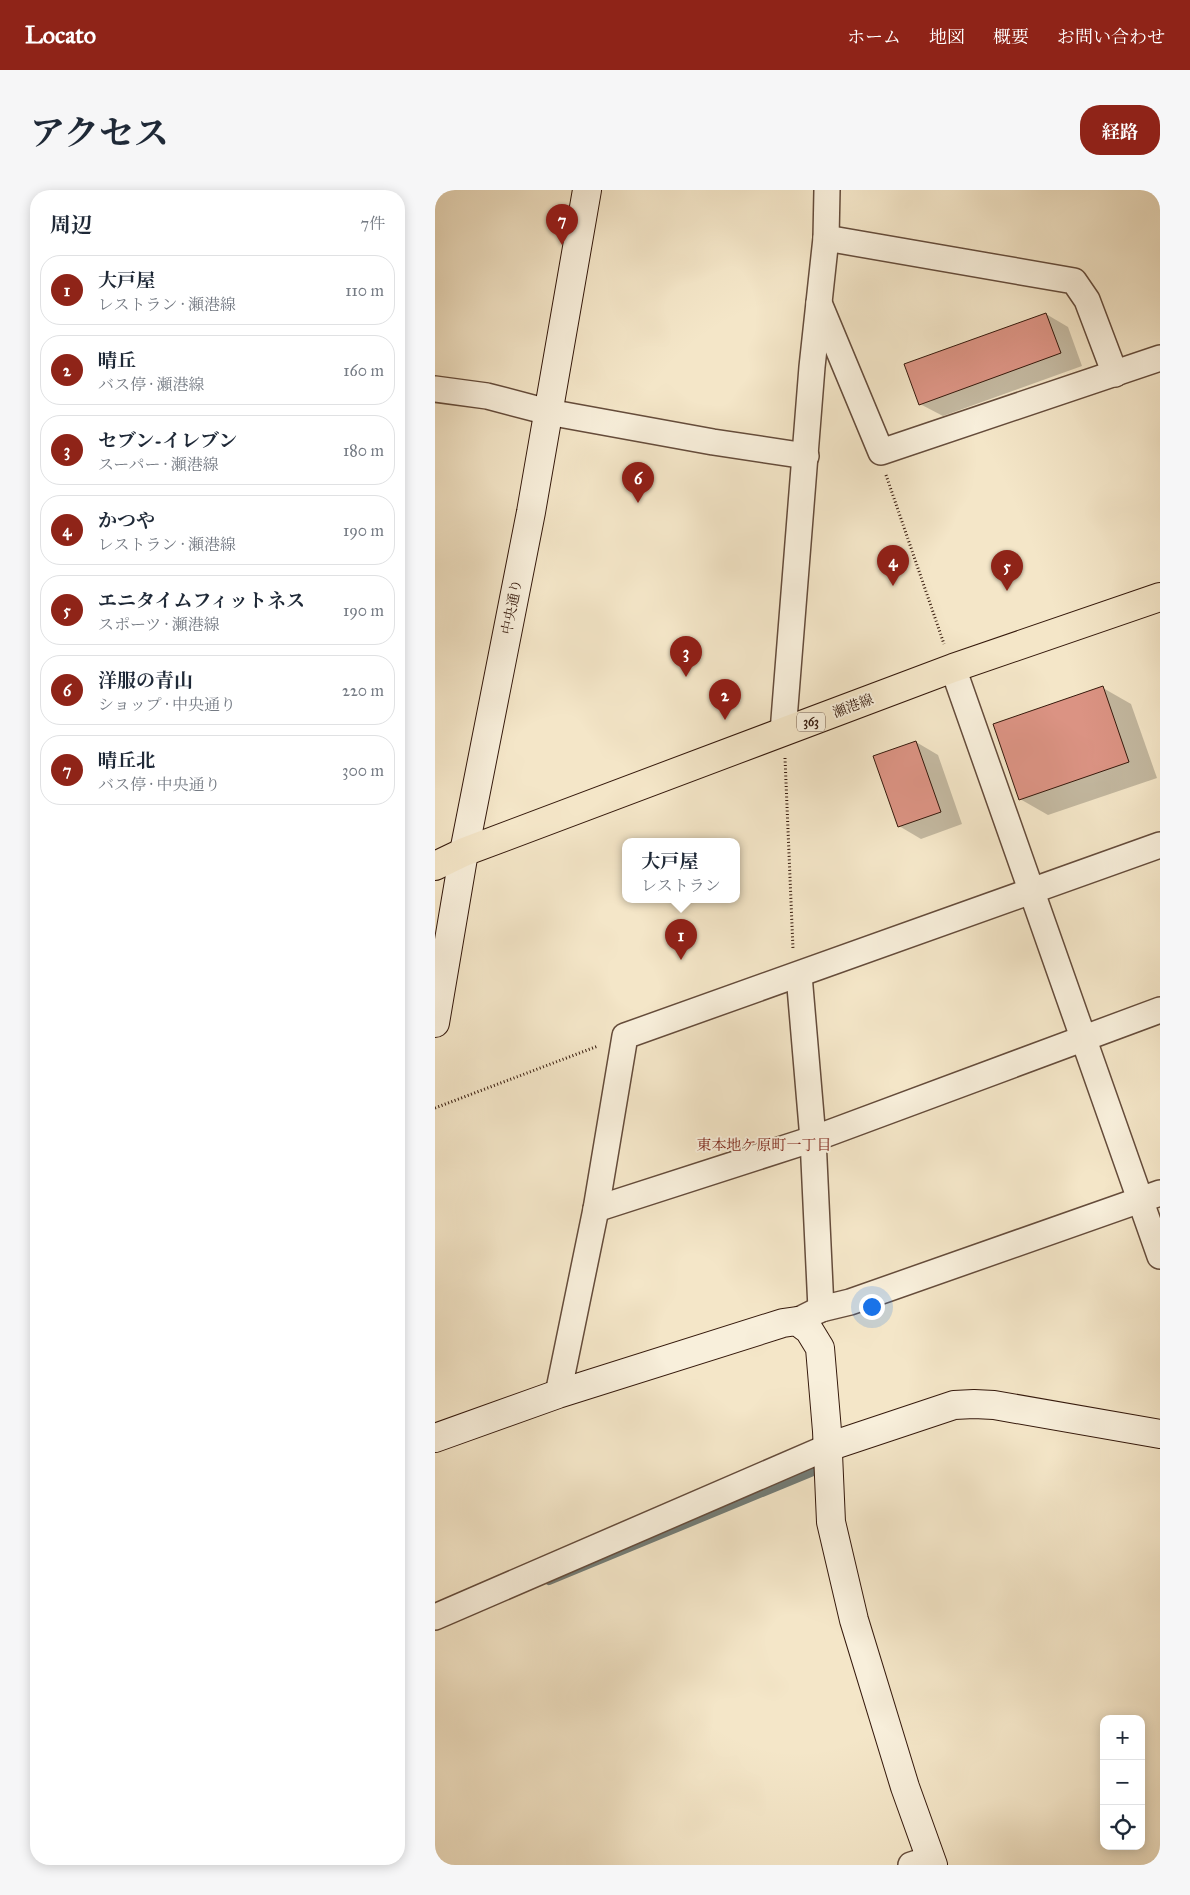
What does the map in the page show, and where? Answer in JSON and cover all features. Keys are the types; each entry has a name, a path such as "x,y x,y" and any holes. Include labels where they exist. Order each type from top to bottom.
{"highway":[{"name":"瀬港線","path":"435,866 464,852 953,668 1160,597"},
{"name":"瀬港線","path":"435,857 464,852"}],"street":[{"name":"中央通り","path":"435,1023 464,852 531,512 587,190"},
{"path":"783,732 818,301 826,238 827,190"},
{"path":"826,238 1074,281 1087,300 1115,374"},
{"path":"818,301 881,452 1160,358"},
{"path":"435,389 487,396 548,412 713,442 806,456"},
{"path":"953,668 1083,1038 1150,1196 1160,1256"},
{"path":"558,1394 596,1209 625,1036 1160,845"},
{"path":"797,976 813,1139 809,1330 820,1348 828,1447 831,1522 854,1620 905,1788 924,1863"},
{"path":"596,1209 813,1139 1160,1010"},
{"path":"435,1438 558,1394 850,1302 1150,1196"},
{"path":"435,1617 828,1447 954,1405 995,1405 1160,1434"}],"path":[{"path":"887,450 884,471 953,668"},
{"path":"783,732 797,976"},
{"path":"435,1108 625,1036"}],"building":[{"path":"1046,313 1061,353 919,405 904,364"},
{"path":"1103,686 1129,762 1019,800 993,724"},
{"path":"916,741 941,812 898,827 873,756"}],"waterway":[{"path":"549,1581 818,1470"}],"place":[{"name":"晴丘北","path":"562,245"},
{"name":"洋服の青山","path":"638,503"},
{"name":"かつや","path":"893,586"},
{"name":"エニタイムフィットネス","path":"1007,591"},
{"name":"セブン-イレブン","path":"686,677"},
{"name":"晴丘","path":"725,720"},
{"name":"大戸屋","path":"681,960"}],"district":[{"name":"東本地ケ原町一丁目","path":"764,1145"}]}
